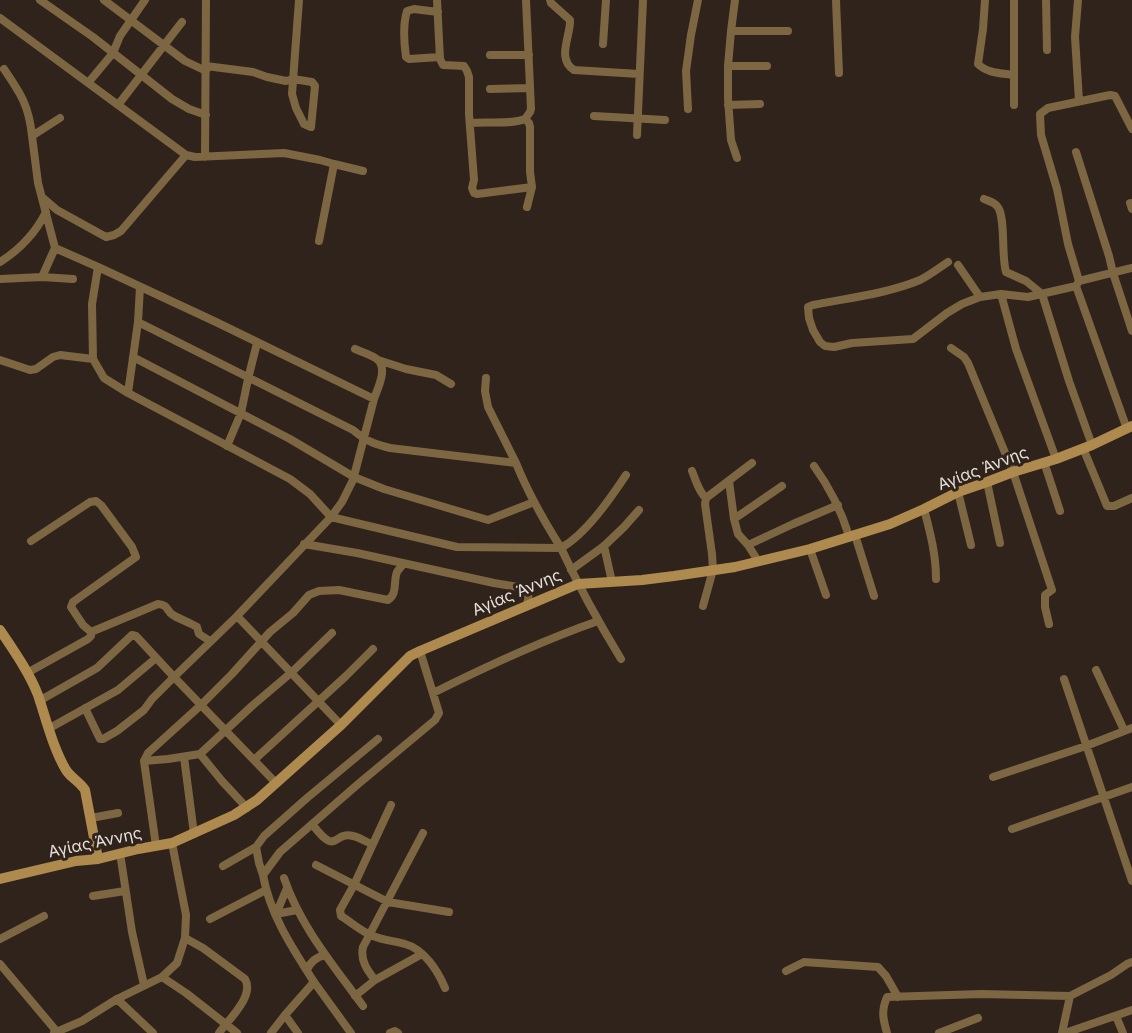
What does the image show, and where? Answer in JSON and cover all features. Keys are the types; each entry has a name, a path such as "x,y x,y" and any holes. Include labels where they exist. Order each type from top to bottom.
{"street":[{"path":"40,0 93,37 180,104 206,115"},
{"path":"104,0 185,61 206,68 253,72 286,81 293,80 312,82 315,86 311,127 304,124 293,99 293,80 299,0"},
{"path":"88,83 113,53 120,36 145,0"},
{"path":"205,157 206,0"},
{"path":"437,0 440,57 443,64 464,66 467,71 474,193 532,187"},
{"path":"470,123 525,119 530,112 526,0"},
{"path":"550,0 570,20 565,47 569,67 574,70 639,74"},
{"path":"603,44 606,0"},
{"path":"637,135 643,0"},
{"path":"688,109 686,71 698,0"},
{"path":"735,0 730,31 728,105 731,140 737,158"},
{"path":"836,0 839,73"},
{"path":"985,0 979,66 989,72 1013,75"},
{"path":"1014,0 1014,105"},
{"path":"1046,0 1047,50"},
{"path":"1078,0 1075,37 1078,101"},
{"path":"438,12 414,9 407,11 405,50 406,57 409,59 440,57"},
{"path":"0,18 186,155 195,158 284,153 363,171"},
{"path":"118,105 183,22"},
{"path":"730,31 788,31"},
{"path":"490,55 529,55"},
{"path":"728,66 767,66"},
{"path":"4,69 27,108 38,183 55,248 42,277"},
{"path":"490,89 530,88"},
{"path":"1130,427 1078,284 1057,189 1041,135 1040,114 1048,108 1110,95 1116,96 1132,129"},
{"path":"728,105 760,104"},
{"path":"594,116 665,120"},
{"path":"32,136 60,118"},
{"path":"525,119 530,127 532,187 527,207"},
{"path":"1076,152 1132,331"},
{"path":"43,198 57,210 106,237 114,236 131,220 186,155"},
{"path":"319,241 334,164"},
{"path":"984,199 996,204 1000,210 1006,272 1026,281 1042,294 1087,447 1107,506 1113,506 1132,498"},
{"path":"0,262 24,242 46,212"},
{"path":"55,248 216,322 374,399"},
{"path":"948,262 922,279 906,285 813,305 808,308 813,330 820,342 825,346 834,347 852,343 913,339 947,313 980,297 1001,294 1028,297 1132,268"},
{"path":"958,266 980,297"},
{"path":"98,267 92,304 93,359 104,378 290,479 309,494 331,517 457,547 561,549 572,543 586,528 626,475"},
{"path":"0,279 42,277 73,279"},
{"path":"128,393 138,322 140,287"},
{"path":"1001,294 1016,349 1056,459"},
{"path":"138,322 353,430 375,444 390,448 516,463"},
{"path":"227,446 241,412 257,343"},
{"path":"951,348 964,357 968,363 1013,472 1052,590 1045,595 1049,624"},
{"path":"355,349 378,360 406,369 436,375 451,384"},
{"path":"0,360 30,370 60,355 93,359"},
{"path":"133,357 241,412 354,477 384,489 488,520 534,502"},
{"path":"85,708 100,739 117,731 144,710 152,699 237,616 331,517 348,492 354,477 382,371 378,360"},
{"path":"486,378 485,391 488,407 523,481 598,621 621,659"},
{"name":"Αγίας Άννης","path":"0,879 76,861 98,859 172,843 247,808 341,724 410,656 578,584 642,580 735,567 810,549 890,524 958,492 1056,459 1130,427"},
{"path":"1044,462 1060,512"},
{"path":"703,606 713,570 706,498 752,463"},
{"path":"814,466 827,484 852,535 874,596"},
{"path":"692,471 699,489 706,498"},
{"path":"729,481 738,534 758,561"},
{"path":"987,483 1000,543"},
{"path":"734,519 782,486"},
{"path":"958,492 971,545"},
{"path":"31,541 90,502 96,501 132,547 136,557 72,604 71,607 91,632"},
{"path":"748,545 838,505"},
{"path":"924,509 932,539 936,579"},
{"path":"572,570 604,546 639,510"},
{"path":"304,544 524,588 529,594 527,605"},
{"path":"604,546 612,582"},
{"path":"810,549 826,595"},
{"path":"156,846 144,761 148,753 201,705 270,632 309,596 319,591 339,590 388,600 394,593 397,573 403,564"},
{"path":"91,632 158,604 167,607 171,615 196,627 199,634 210,641"},
{"path":"237,616 341,724"},
{"path":"433,693 552,638 598,621"},
{"path":"0,630 27,673 67,772 85,790 98,859"},
{"path":"27,673 88,639 91,632"},
{"path":"144,761 200,754 332,633"},
{"path":"39,701 97,668 132,635 136,636 276,783"},
{"path":"254,760 373,649"},
{"path":"263,875 280,852 435,720 439,713 420,651"},
{"path":"48,729 117,690 156,658"},
{"path":"993,777 1086,746 1128,729 1096,670"},
{"path":"1064,679 1132,881"},
{"path":"223,866 256,847 269,832 307,798 378,739"},
{"path":"200,754 247,808"},
{"path":"184,757 194,834"},
{"path":"1012,828 1132,787"},
{"path":"391,805 340,913 370,936 413,947 422,954 439,975 445,988"},
{"path":"91,818 118,813"},
{"path":"312,824 322,838 330,842 352,835 372,844"},
{"path":"375,980 362,958 363,947 423,833"},
{"path":"0,964 56,1033 162,977 177,963 185,938 186,915 172,843"},
{"path":"256,847 266,890 287,939 314,982 351,1033"},
{"path":"120,853 125,891 144,985"},
{"path":"316,865 388,902 449,912"},
{"path":"284,878 297,910 325,955 363,1006"},
{"path":"276,914 287,888"},
{"path":"210,920 266,890"},
{"path":"93,896 125,891"},
{"path":"276,914 297,910"},
{"path":"0,939 44,916"},
{"path":"185,938 214,955 248,983 246,997 219,1033"},
{"path":"355,996 375,980 422,954"},
{"path":"307,970 309,964 325,955"},
{"path":"786,971 804,962 878,967 898,997"},
{"path":"887,1033 883,1020 886,997 981,994 1070,996 1132,962"},
{"path":"162,977 237,1033"},
{"path":"271,1033 314,982"},
{"path":"1070,996 1064,1033 1132,1010"},
{"path":"117,999 153,1033"},
{"path":"285,1015 298,1033"},
{"path":"1116,1016 1123,1033"},
{"path":"939,1033 978,1018"},
{"path":"390,1033 395,1031 398,1033"}]}
